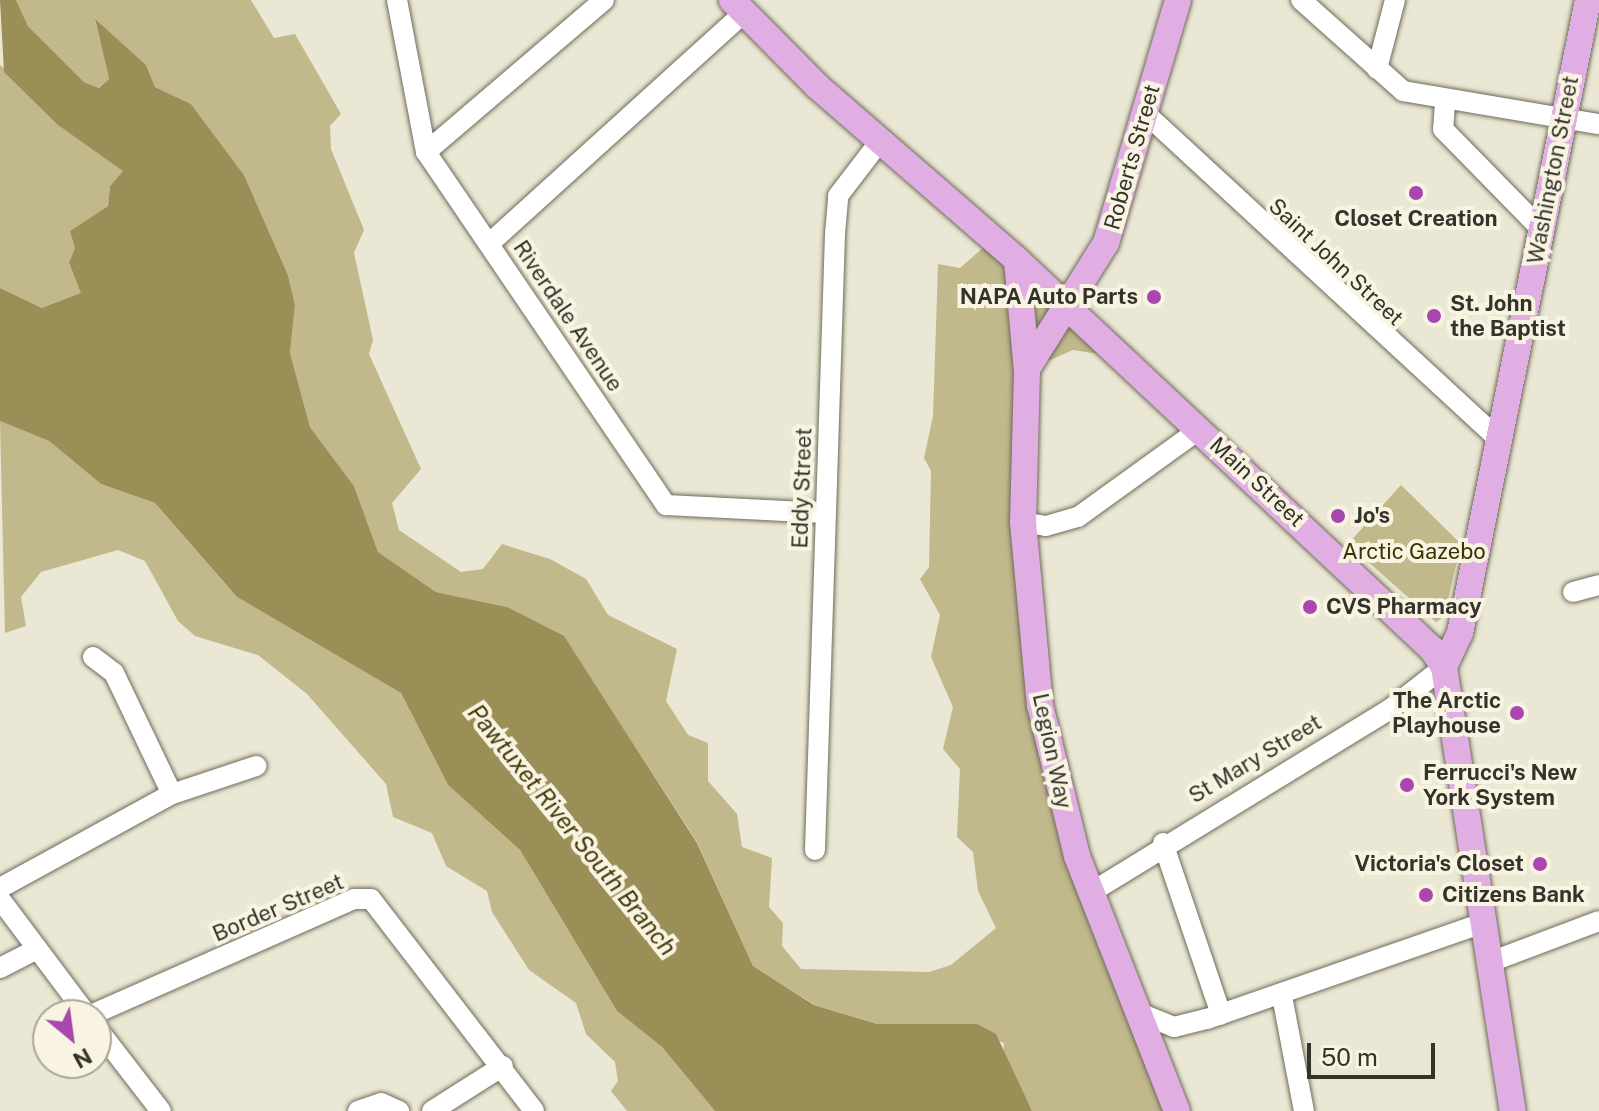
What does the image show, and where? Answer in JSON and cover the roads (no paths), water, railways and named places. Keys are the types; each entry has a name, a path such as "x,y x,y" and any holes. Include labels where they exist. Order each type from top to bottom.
{"main road":[{"name":"Roberts Street","path":"1065,304 1106,243 1178,0"},
{"name":"Washington Street","path":"1444,667 1460,633 1542,230 1561,120 1588,0"},
{"name":"Main Street","path":"738,6 880,141 1010,254 1200,429 1444,667"},
{"name":"Legion Way","path":"1010,254 1027,371 1023,522 1040,705 1090,893 1177,1111"},
{"name":"Legion Way","path":"1027,371 1065,304"},
{"path":"1444,667 1513,1111"}],"street":[{"name":"Riverdale Avenue","path":"397,0 426,152 666,505 825,513"},
{"path":"426,152 604,0"},
{"path":"1301,0 1403,91 1445,103 1599,124"},
{"path":"1377,69 1395,0"},
{"path":"490,243 738,6"},
{"path":"1445,103 1443,129 1542,230"},
{"name":"Saint John Street","path":"1144,112 1500,441"},
{"name":"Eddy Street","path":"815,850 838,196 880,141"},
{"path":"1023,522 1046,526 1078,517 1200,429"},
{"path":"1573,592 1599,585"},
{"path":"93,657 114,673 172,794"},
{"name":"St Mary Street","path":"1090,893 1163,843 1389,710 1444,667"},
{"path":"0,888 172,794 256,766"},
{"path":"1163,843 1221,1014"},
{"path":"0,899 76,999"},
{"name":"Border Street","path":"112,1005 354,899 371,899 503,1066 534,1111"},
{"path":"1490,962 1599,921"},
{"path":"1137,1012 1174,1027 1282,996 1483,923"},
{"path":"0,968 37,949"},
{"path":"1282,996 1304,1111"},
{"path":"112,1048 161,1111"},
{"path":"432,1111 503,1066"},
{"path":"358,1111 381,1103 399,1111"}],"water":[{"name":"Pawtuxet River South Branch","path":"0,0 16,0 28,26 84,82 99,88 109,79 95,19 146,65 155,87 191,104 244,175 288,275 295,305 290,353 310,427 354,486 378,552 436,592 507,607 564,636 697,843 753,966 814,1005 877,1024 977,1024 996,1034 1032,1111 715,1111 662,1047 617,1011 520,850 448,785 401,693 237,597 155,503 101,484 49,441 0,421 0,288 42,308 81,293 69,263 75,248 70,231 108,206 110,186 123,171 58,125 4,72"}],"place":[{"name":"Closet Creation","path":"1416,193"},
{"name":"NAPA Auto Parts","path":"1154,297"},
{"name":"St. John the Baptist","path":"1434,316"},
{"name":"Jo's","path":"1338,516"},
{"name":"CVS Pharmacy","path":"1310,607"},
{"name":"The Arctic Playhouse","path":"1517,713"},
{"name":"Ferrucci's New York System","path":"1407,785"},
{"name":"Victoria's Closet","path":"1540,864"},
{"name":"Citizens Bank","path":"1426,895"}],"park label":[{"name":"Arctic Gazebo","path":"1414,552"}]}
